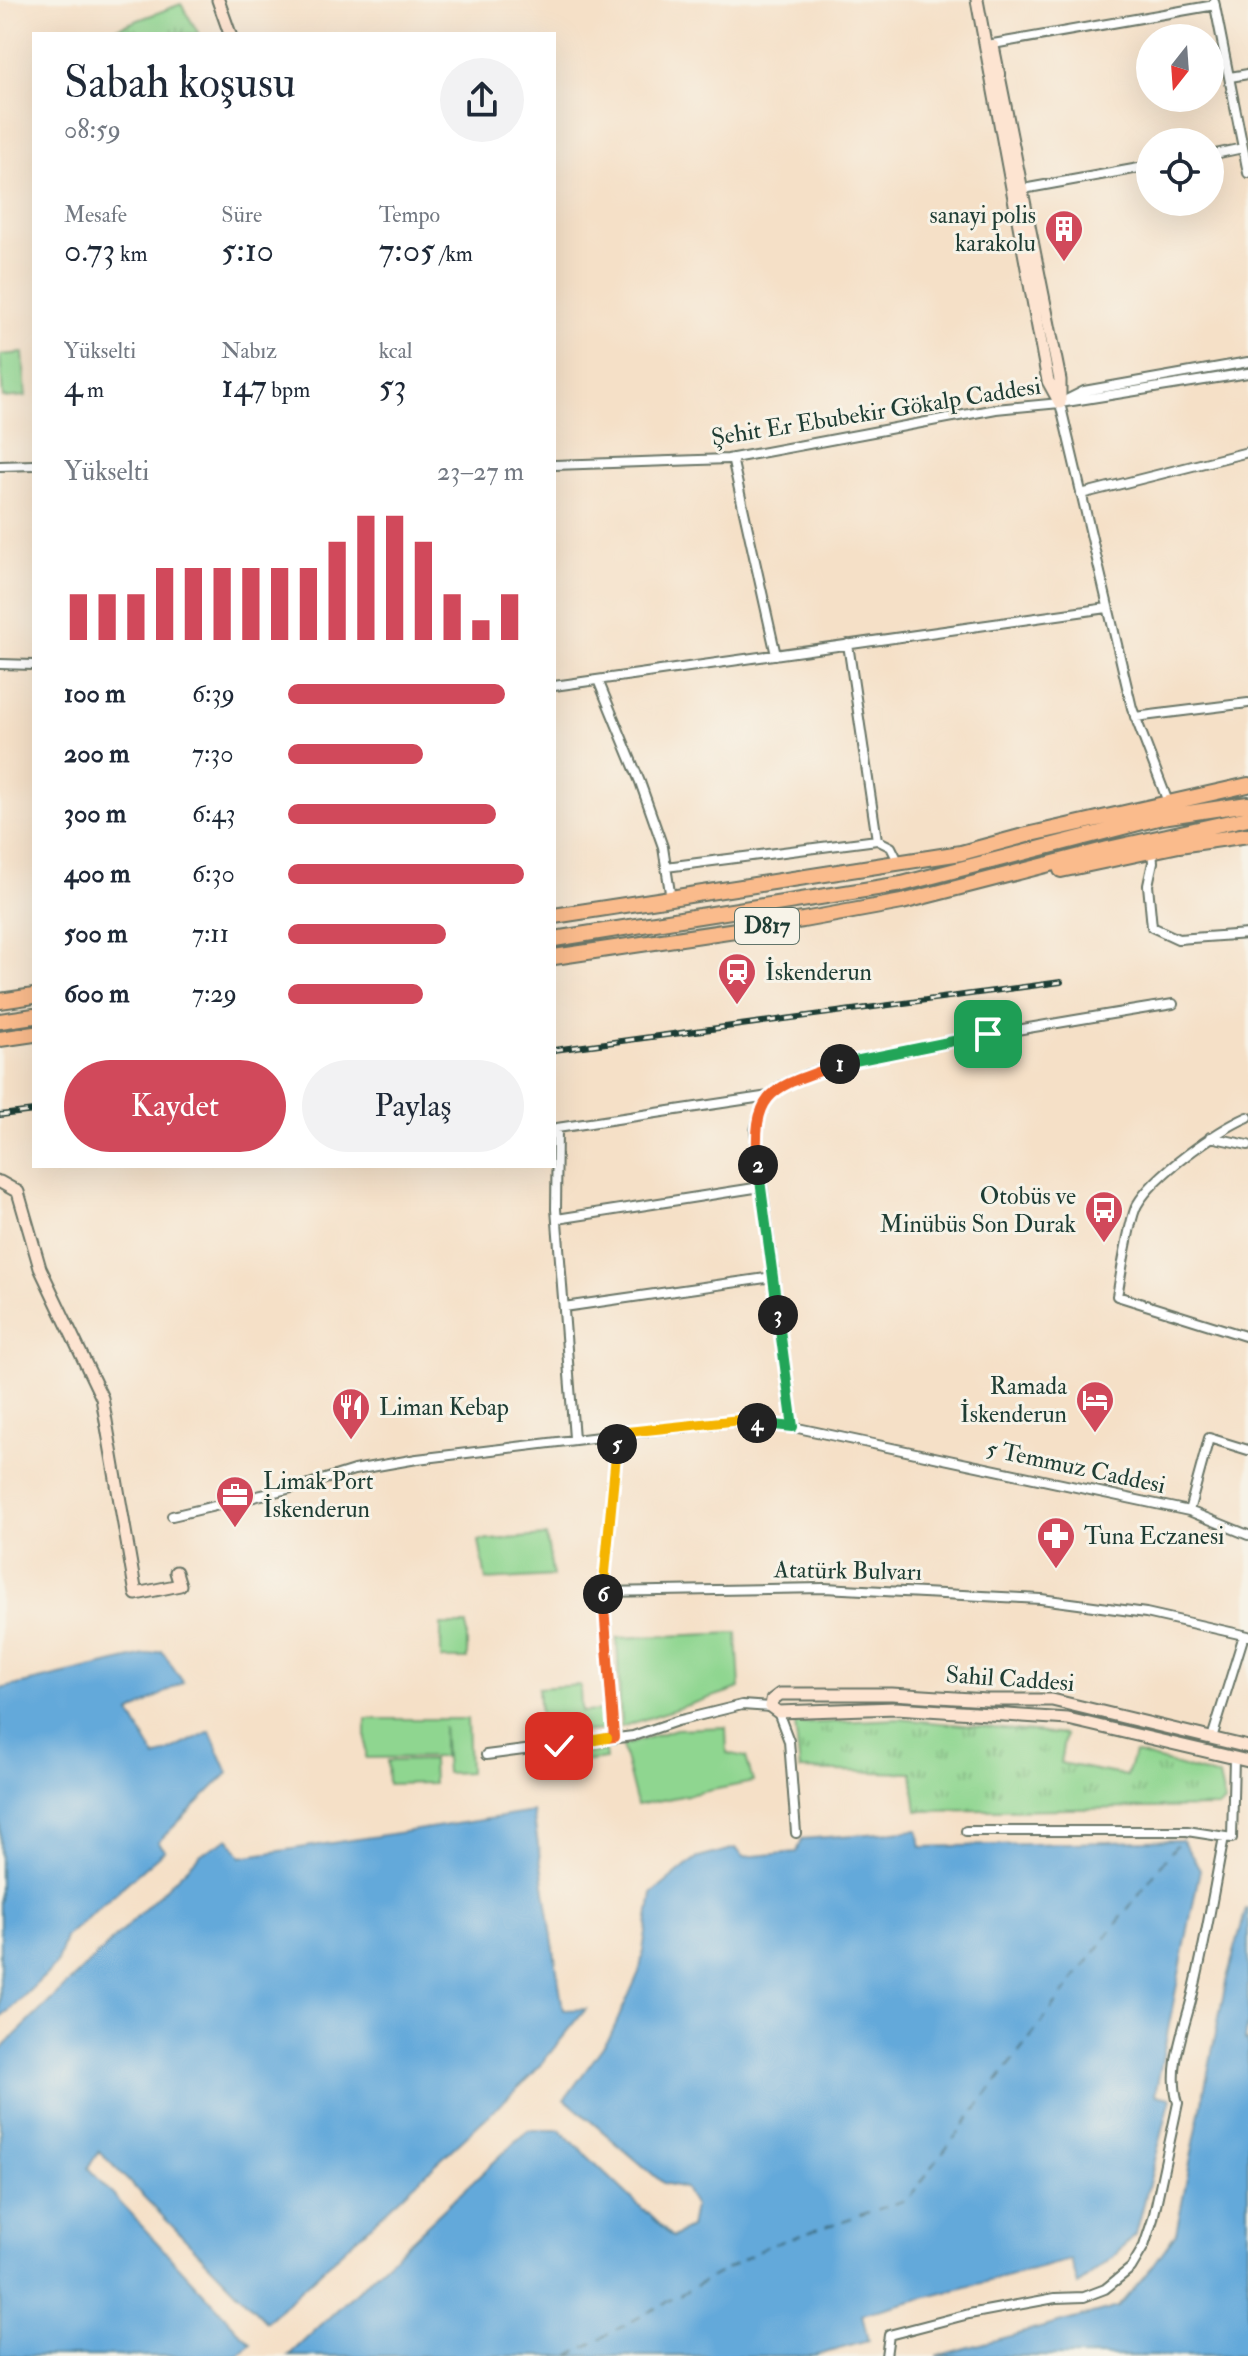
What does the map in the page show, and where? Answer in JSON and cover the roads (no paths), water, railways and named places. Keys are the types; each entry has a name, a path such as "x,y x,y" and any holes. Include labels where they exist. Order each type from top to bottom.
{"highway":[{"path":"556,916 961,853 1248,785"},
{"name":"D817","path":"556,939 902,884 1162,817 1248,804"},
{"name":"D817","path":"556,957 860,911 1108,849 1248,818"},
{"path":"978,883 1248,835"},
{"path":"0,1001 32,996"},
{"path":"0,1021 32,1016"},
{"path":"0,1039 32,1034"}],"street":[{"path":"218,0 229,32"},
{"path":"980,0 993,44 1023,189 1060,380 1060,403 1107,608 1135,717 1168,802"},
{"path":"980,0 1048,381 1060,403"},
{"path":"993,44 1214,2 1248,173"},
{"path":"1230,77 1248,74"},
{"path":"1224,152 1243,148"},
{"path":"1023,189 1136,169"},
{"name":"Şehit Er Ebubekir Gökalp Caddesi","path":"1060,403 1084,391 1248,362"},
{"name":"Şehit Er Ebubekir Gökalp Caddesi","path":"556,465 732,458 996,409 1060,403 1248,373"},
{"path":"1081,494 1248,452"},
{"path":"732,458 776,655"},
{"path":"0,466 32,465"},
{"path":"556,686 1107,608"},
{"path":"848,644 877,840"},
{"path":"0,664 32,665"},
{"path":"598,680 663,847 671,899"},
{"path":"1135,717 1248,703"},
{"path":"666,867 877,840 891,847 899,863"},
{"path":"1152,851 1148,885 1152,927 1178,939 1248,934"},
{"path":"793,1427 755,1130 769,1096 783,1085 843,1063 988,1034 1173,1004"},
{"path":"574,1438 557,1219 557,1128 769,1096"},
{"path":"1248,1117 1210,1137 1164,1175 1136,1206 1117,1296 1248,1337"},
{"path":"1210,1137 1248,1145"},
{"path":"0,1182 18,1192 40,1268 102,1398 136,1594 180,1585 176,1572"},
{"path":"557,1219 761,1187"},
{"path":"564,1307 773,1277"},
{"name":"5 Temmuz Caddesi","path":"172,1516 354,1470 417,1459 740,1420 793,1427 1189,1511 1248,1535"},
{"path":"614,1737 603,1592 618,1433"},
{"path":"1189,1511 1209,1438 1248,1450"},
{"name":"Atatürk Bulvarı","path":"603,1592 824,1588 1041,1599 1146,1613 1246,1636"},
{"path":"1212,1738 1246,1636"},
{"name":"Sahil Caddesi","path":"775,1710 772,1700 780,1694 892,1694 987,1700 1052,1700 1248,1747"},
{"name":"Sahil Caddesi","path":"486,1755 633,1736 742,1705 775,1710 896,1708 1068,1719 1248,1761"},
{"path":"775,1710 789,1741 796,1833"},
{"path":"966,1831 1187,1831 1232,1838 1234,1758"},
{"path":"886,2356 889,2335 969,2314 1055,2298 1084,2297 1105,2289 1131,2268 1144,2246 1156,2205 1178,2103 1174,2089 1178,2049 1194,1990 1224,1837"}],"water":[{"path":"162,1651 183,1682 130,1713 156,1758 210,1731 228,1773 158,1842 165,1850 65,1937 56,1965 0,2019 0,1689"},
{"path":"533,1812 563,2010 586,2009 532,2075 266,2322 99,2151 88,2168 251,2344 238,2356 0,2356 0,2050 201,1854 229,1838 241,1857"},
{"path":"918,1830 921,1847 1182,1840 1200,1869 1155,2095 1171,2098 1136,2234 1112,2258 1078,2285 1071,2260 862,2314 868,2341 814,2356 288,2356 528,2130 560,2130 672,2237 690,2228 694,2206 685,2188 663,2183 565,2099 610,2037 640,1970 652,1894 695,1859 736,1848 743,1857 797,1852 802,1839"},
{"path":"1246,1909 1248,2356 936,2356 1118,2307 1176,2233 1226,1982"}],"railway":[{"path":"556,1050 1061,982"},
{"path":"0,1115 32,1111"}],"place":[{"name":"sanayi polis karakolu","path":"1064,263"},
{"name":"İskenderun","path":"737,1006"},
{"name":"Otobüs ve Minübüs Son Durak","path":"1104,1244"},
{"name":"Ramada İskenderun","path":"1095,1434"},
{"name":"Liman Kebap","path":"351,1441"},
{"name":"Limak Port İskenderun","path":"235,1529"},
{"name":"Tuna Eczanesi","path":"1056,1570"}]}
